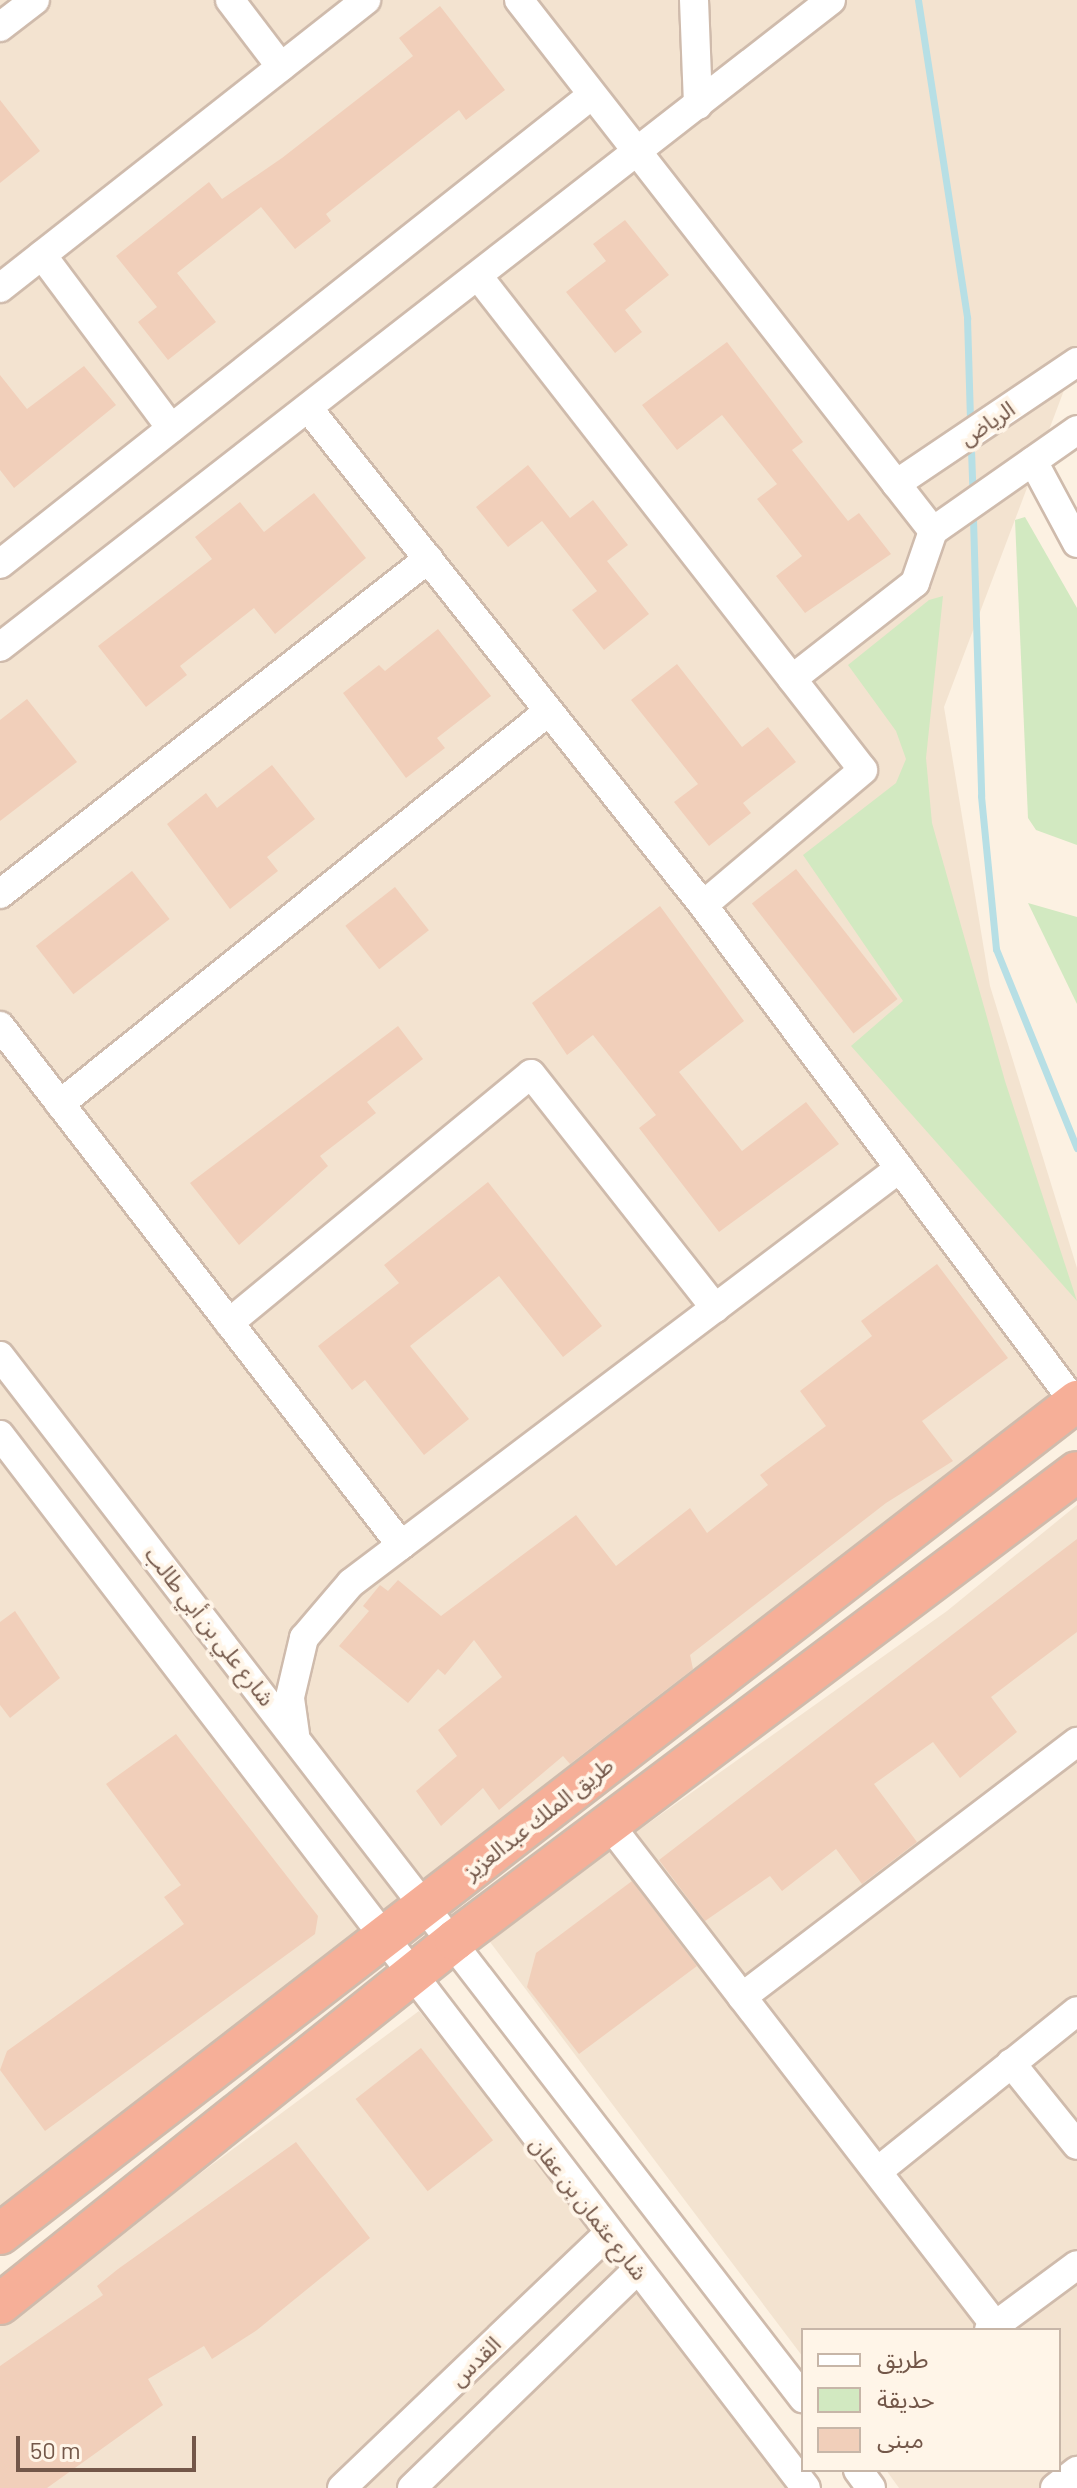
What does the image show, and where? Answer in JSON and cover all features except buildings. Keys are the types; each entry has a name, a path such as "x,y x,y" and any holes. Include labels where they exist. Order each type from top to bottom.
{"highway":[{"name":"طريق الملك عبدالعزيز","path":"0,2234 376,1934 1076,1402"},
{"name":"طريق الملك عبدالعزيز","path":"0,2304 455,1940 1077,1472"}],"street":[{"path":"1,25 35,0"},
{"path":"230,0 281,67"},
{"path":"0,288 366,0"},
{"path":"519,0 933,531"},
{"path":"694,0 698,105"},
{"path":"0,647 831,0"},
{"path":"0,564 592,95"},
{"path":"42,255 171,428"},
{"path":"478,276 863,770 703,905"},
{"name":"الرياض","path":"896,484 1077,362"},
{"path":"308,408 703,905 1076,1402"},
{"path":"792,679 915,583 933,531 1077,430"},
{"path":"1033,461 1077,543"},
{"path":"0,894 428,559"},
{"path":"60,1104 549,711"},
{"path":"0,1026 401,1545"},
{"path":"229,1323 531,1074 715,1308"},
{"path":"295,1734 290,1697 304,1638 351,1583 900,1168"},
{"name":"شارع علي بن أبي طالب","path":"0,1356 424,1900"},
{"path":"0,1435 376,1934"},
{"path":"742,1997 1077,1742"},
{"path":"609,1824 878,2171 992,2327 1077,2265"},
{"path":"424,1900 801,2395"},
{"name":"شارع عثمان بن عفان","path":"376,1934 803,2487"},
{"path":"878,2171 1077,2011"},
{"path":"1011,2063 1077,2145"},
{"name":"القدس","path":"342,2488 608,2234"},
{"path":"412,2488 637,2270"},
{"path":"1055,2488 1077,2471"}],"shaded area":[{"path":"0,0 1077,0 1077,356 944,707 990,986 1077,1268 1077,1379 655,1717 0,2212"},
{"path":"1077,1505 1077,2488 899,2488 887,2472 1061,2472 1061,2328 801,2328 801,2354 487,1938 947,1611"},
{"path":"419,2011 795,2488 0,2488 0,2322"}],"green space":[{"path":"1025,517 1077,608 1077,845 1036,830 1028,818 1015,520"},
{"path":"943,596 926,758 932,823 1005,1081 1077,1301 851,1046 903,1001 803,855 896,783 906,759 896,731 848,665 929,600"},
{"path":"1028,903 1077,917 1077,1004"}],"waterway":[{"path":"918,0 967,318 970,418"},
{"path":"971,449 972,487"},
{"path":"973,519 981,796 996,949 1077,1148"}]}
